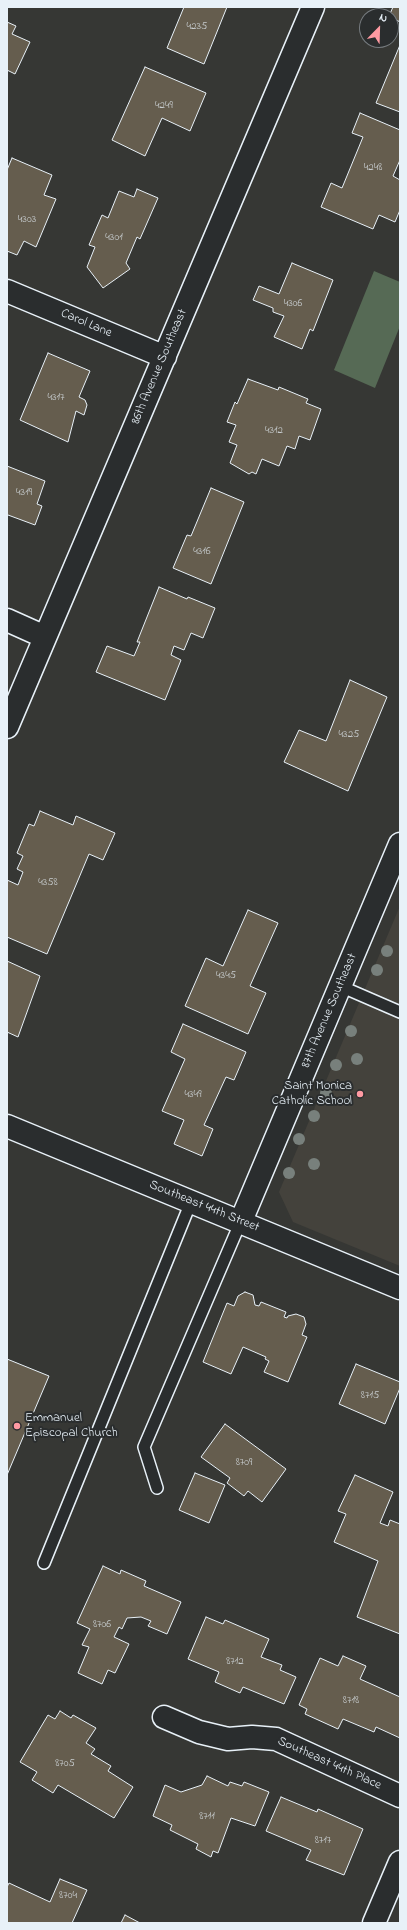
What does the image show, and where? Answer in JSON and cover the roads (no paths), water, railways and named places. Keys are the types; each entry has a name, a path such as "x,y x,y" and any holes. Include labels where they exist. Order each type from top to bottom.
{"street":[{"name":"86th Avenue Southeast","path":"7,727 313,7"},
{"name":"Carol Lane","path":"7,291 165,356"},
{"path":"7,620 45,638"},
{"name":"87th Avenue Southeast","path":"241,1221 400,844"},
{"name":"Southeast 44th Street","path":"7,1126 191,1202 241,1221 400,1288"},
{"name":"Southeast 44th Place","path":"164,1717 200,1732 228,1739 252,1737 276,1739 400,1796"},
{"path":"374,1923 400,1862"}],"lane":[{"path":"340,986 400,1012"},
{"path":"44,1563 191,1202"},
{"path":"157,1488 144,1447 241,1221"}],"place":[{"name":"Saint Monica Catholic School","path":"360,1094"},
{"name":"Emmanuel Episcopal Church","path":"17,1426"}]}
